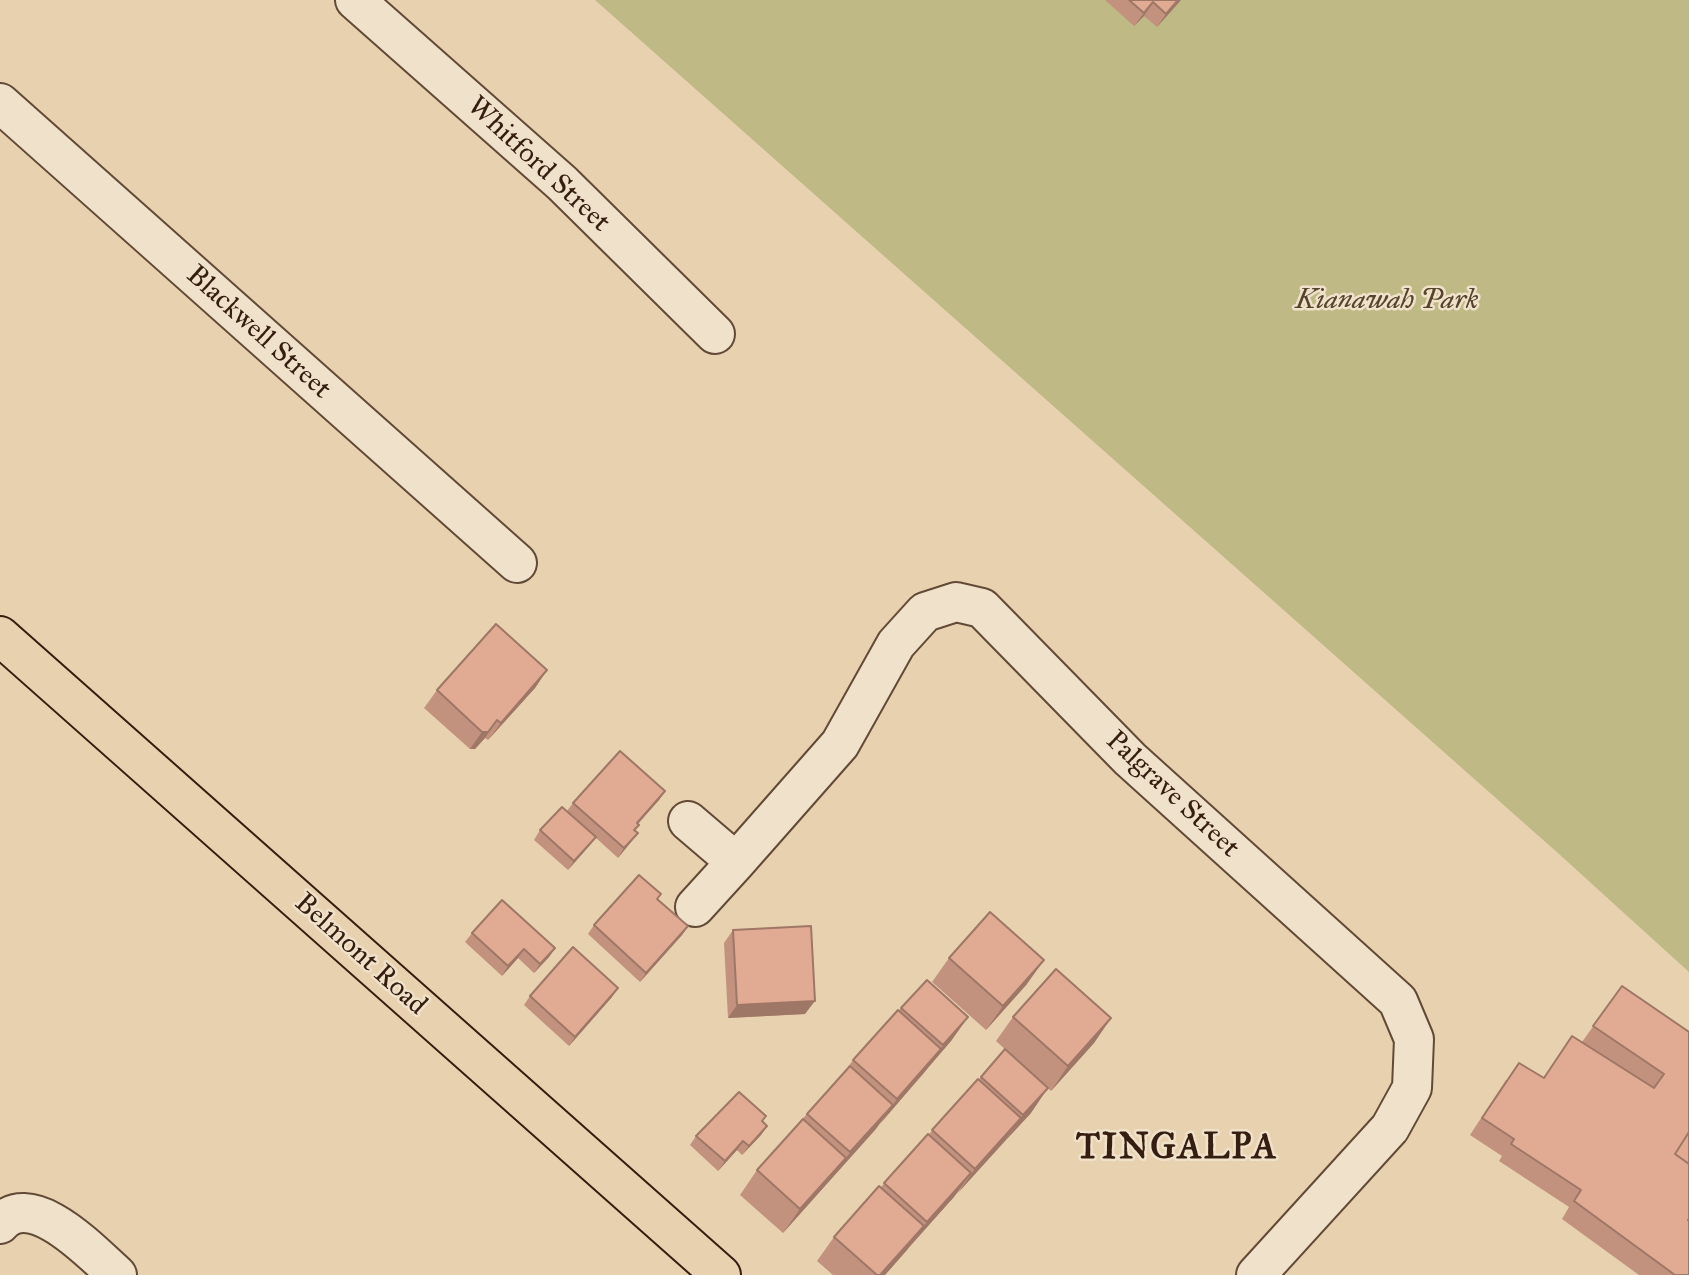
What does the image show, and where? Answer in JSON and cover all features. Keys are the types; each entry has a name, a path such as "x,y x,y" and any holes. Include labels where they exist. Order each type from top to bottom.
{"main road":[{"name":"Belmont Road","path":"0,636 721,1275"}],"street":[{"name":"Whitford Street","path":"355,0 562,183 715,334"},
{"name":"Blackwell Street","path":"0,103 517,564"},
{"name":"Palgrave Street","path":"695,907 839,744 897,644 925,612 956,601 982,608 1130,759 1398,1001 1413,1039 1412,1088 1390,1128 1256,1275"},
{"path":"688,821 736,862"},
{"path":"0,1224 6,1217 27,1213 60,1225 117,1275"}],"green space":[{"name":"Kianawah Park","path":"595,0 1689,0 1689,972 1559,854"}],"building":[{"path":"1129,0 1178,0 1166,14 1153,2 1144,13"},
{"path":"496,624 547,670 501,723 497,720 488,732 482,732 437,690"},
{"path":"620,751 665,791 637,823 639,825 634,830 638,833 624,848 573,803"},
{"path":"562,807 596,837 574,861 540,830"},
{"path":"639,875 661,894 657,899 688,926 646,973 594,925"},
{"path":"502,900 555,948 540,964 524,949 508,966 472,933"},
{"path":"990,912 1044,960 1003,1006 949,958"},
{"path":"811,926 815,1001 737,1005 733,930"},
{"path":"573,947 618,988 575,1037 530,996"},
{"path":"1056,969 1111,1018 1068,1066 1013,1017"},
{"path":"927,980 968,1017 943,1045 901,1008"},
{"path":"1622,986 1689,1032 1689,1132 1675,1154 1689,1164 1689,1275 1675,1275 1574,1201 1581,1190 1511,1144 1514,1139 1482,1118 1519,1063 1544,1078 1572,1036 1654,1088 1664,1074 1593,1026"},
{"path":"898,1010 941,1049 897,1099 853,1060"},
{"path":"1005,1049 1048,1088 1023,1115 981,1077"},
{"path":"850,1066 893,1105 850,1152 807,1114"},
{"path":"978,1079 1021,1118 975,1169 932,1130"},
{"path":"739,1092 766,1116 762,1121 767,1126 749,1146 743,1141 725,1161 696,1136"},
{"path":"803,1119 846,1158 800,1209 757,1170"},
{"path":"1689,1132 1689,1164 1675,1154"},
{"path":"928,1134 971,1173 927,1222 884,1183"},
{"path":"879,1186 924,1226 880,1275 877,1275 834,1237"}],"district":[{"name":"TINGALPA","path":"1177,1149"}]}
